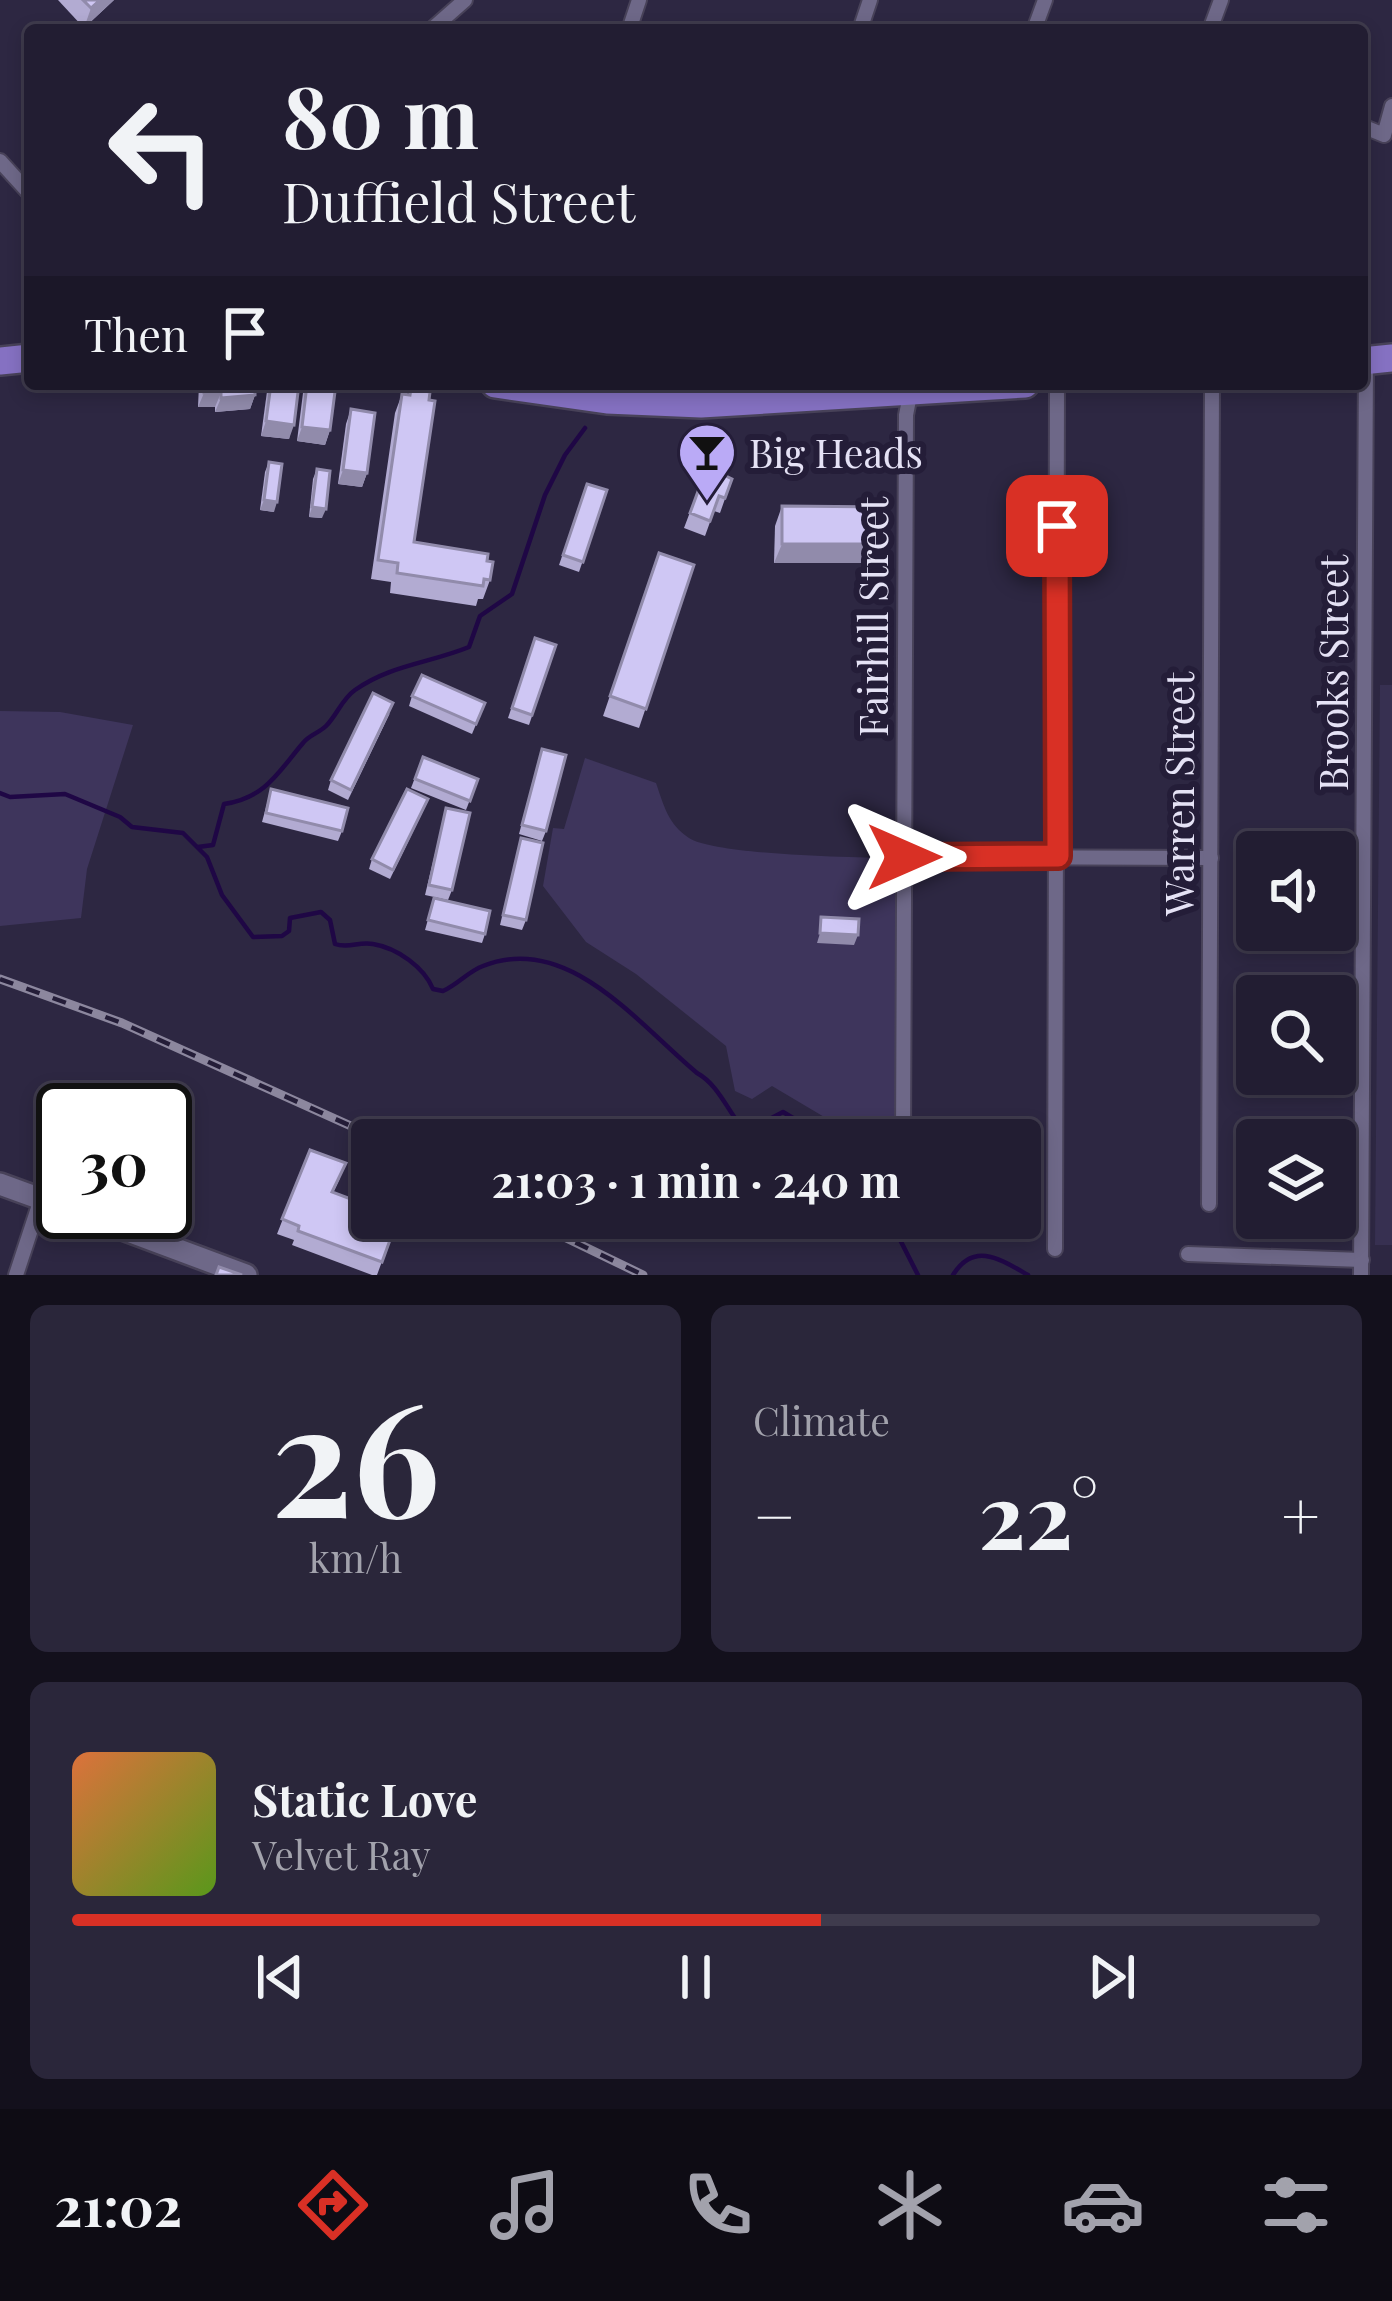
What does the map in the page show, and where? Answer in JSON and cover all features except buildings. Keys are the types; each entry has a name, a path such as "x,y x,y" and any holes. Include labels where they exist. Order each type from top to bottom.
{"highway":[{"path":"540,390 607,400 839,390"}],"street":[{"path":"438,24 465,0"},
{"path":"1368,128 1384,134 1392,106"},
{"path":"0,161 24,187"},
{"name":"Brooks Street","path":"1361,1268 1374,360"},
{"name":"Fairhill Street","path":"903,1119 906,415 912,390"},
{"path":"1055,1250 1057,390"},
{"name":"Warren Street","path":"1209,1204 1212,390"},
{"path":"904,857 1210,858"},
{"path":"0,1184 36,1197"},
{"path":"16,1275 36,1235"},
{"path":"137,1239 200,1267 245,1275"},
{"path":"1188,1255 1361,1268"}],"shaded area":[{"path":"1380,685 1392,685 1392,1245 1375,1245"},
{"path":"0,711 60,712 133,725 87,869 81,918 0,926"},
{"path":"585,758 656,783 676,827 704,844 788,854 897,858 895,1119 828,1119 772,1086 752,1099 735,1091 726,1046 636,974 586,942 543,886 553,828 564,829"}],"waterway":[{"path":"198,847 213,845 224,804 251,796 270,782 355,690 396,670 469,647 480,616 512,594 545,495 585,428"},
{"path":"0,793 10,797 65,794 120,817 132,827 183,833 207,857 222,895 253,937 282,936 289,931 290,918 321,912 330,920 335,944 382,946 409,960 433,989 443,991 478,968 514,959 544,961 573,972 626,1009 710,1083 736,1119"},
{"path":"770,1119 783,1112 795,1119"},
{"path":"900,1239 918,1275"},
{"path":"953,1275 970,1258 979,1256 998,1259 1028,1275"}],"railway":[{"path":"0,979 122,1023 351,1126"},
{"path":"568,1239 643,1275"}],"place":[{"name":"Big Heads","path":"707,503"}],"route":[{"path":"904,857 1058,856 1057,526"}]}
